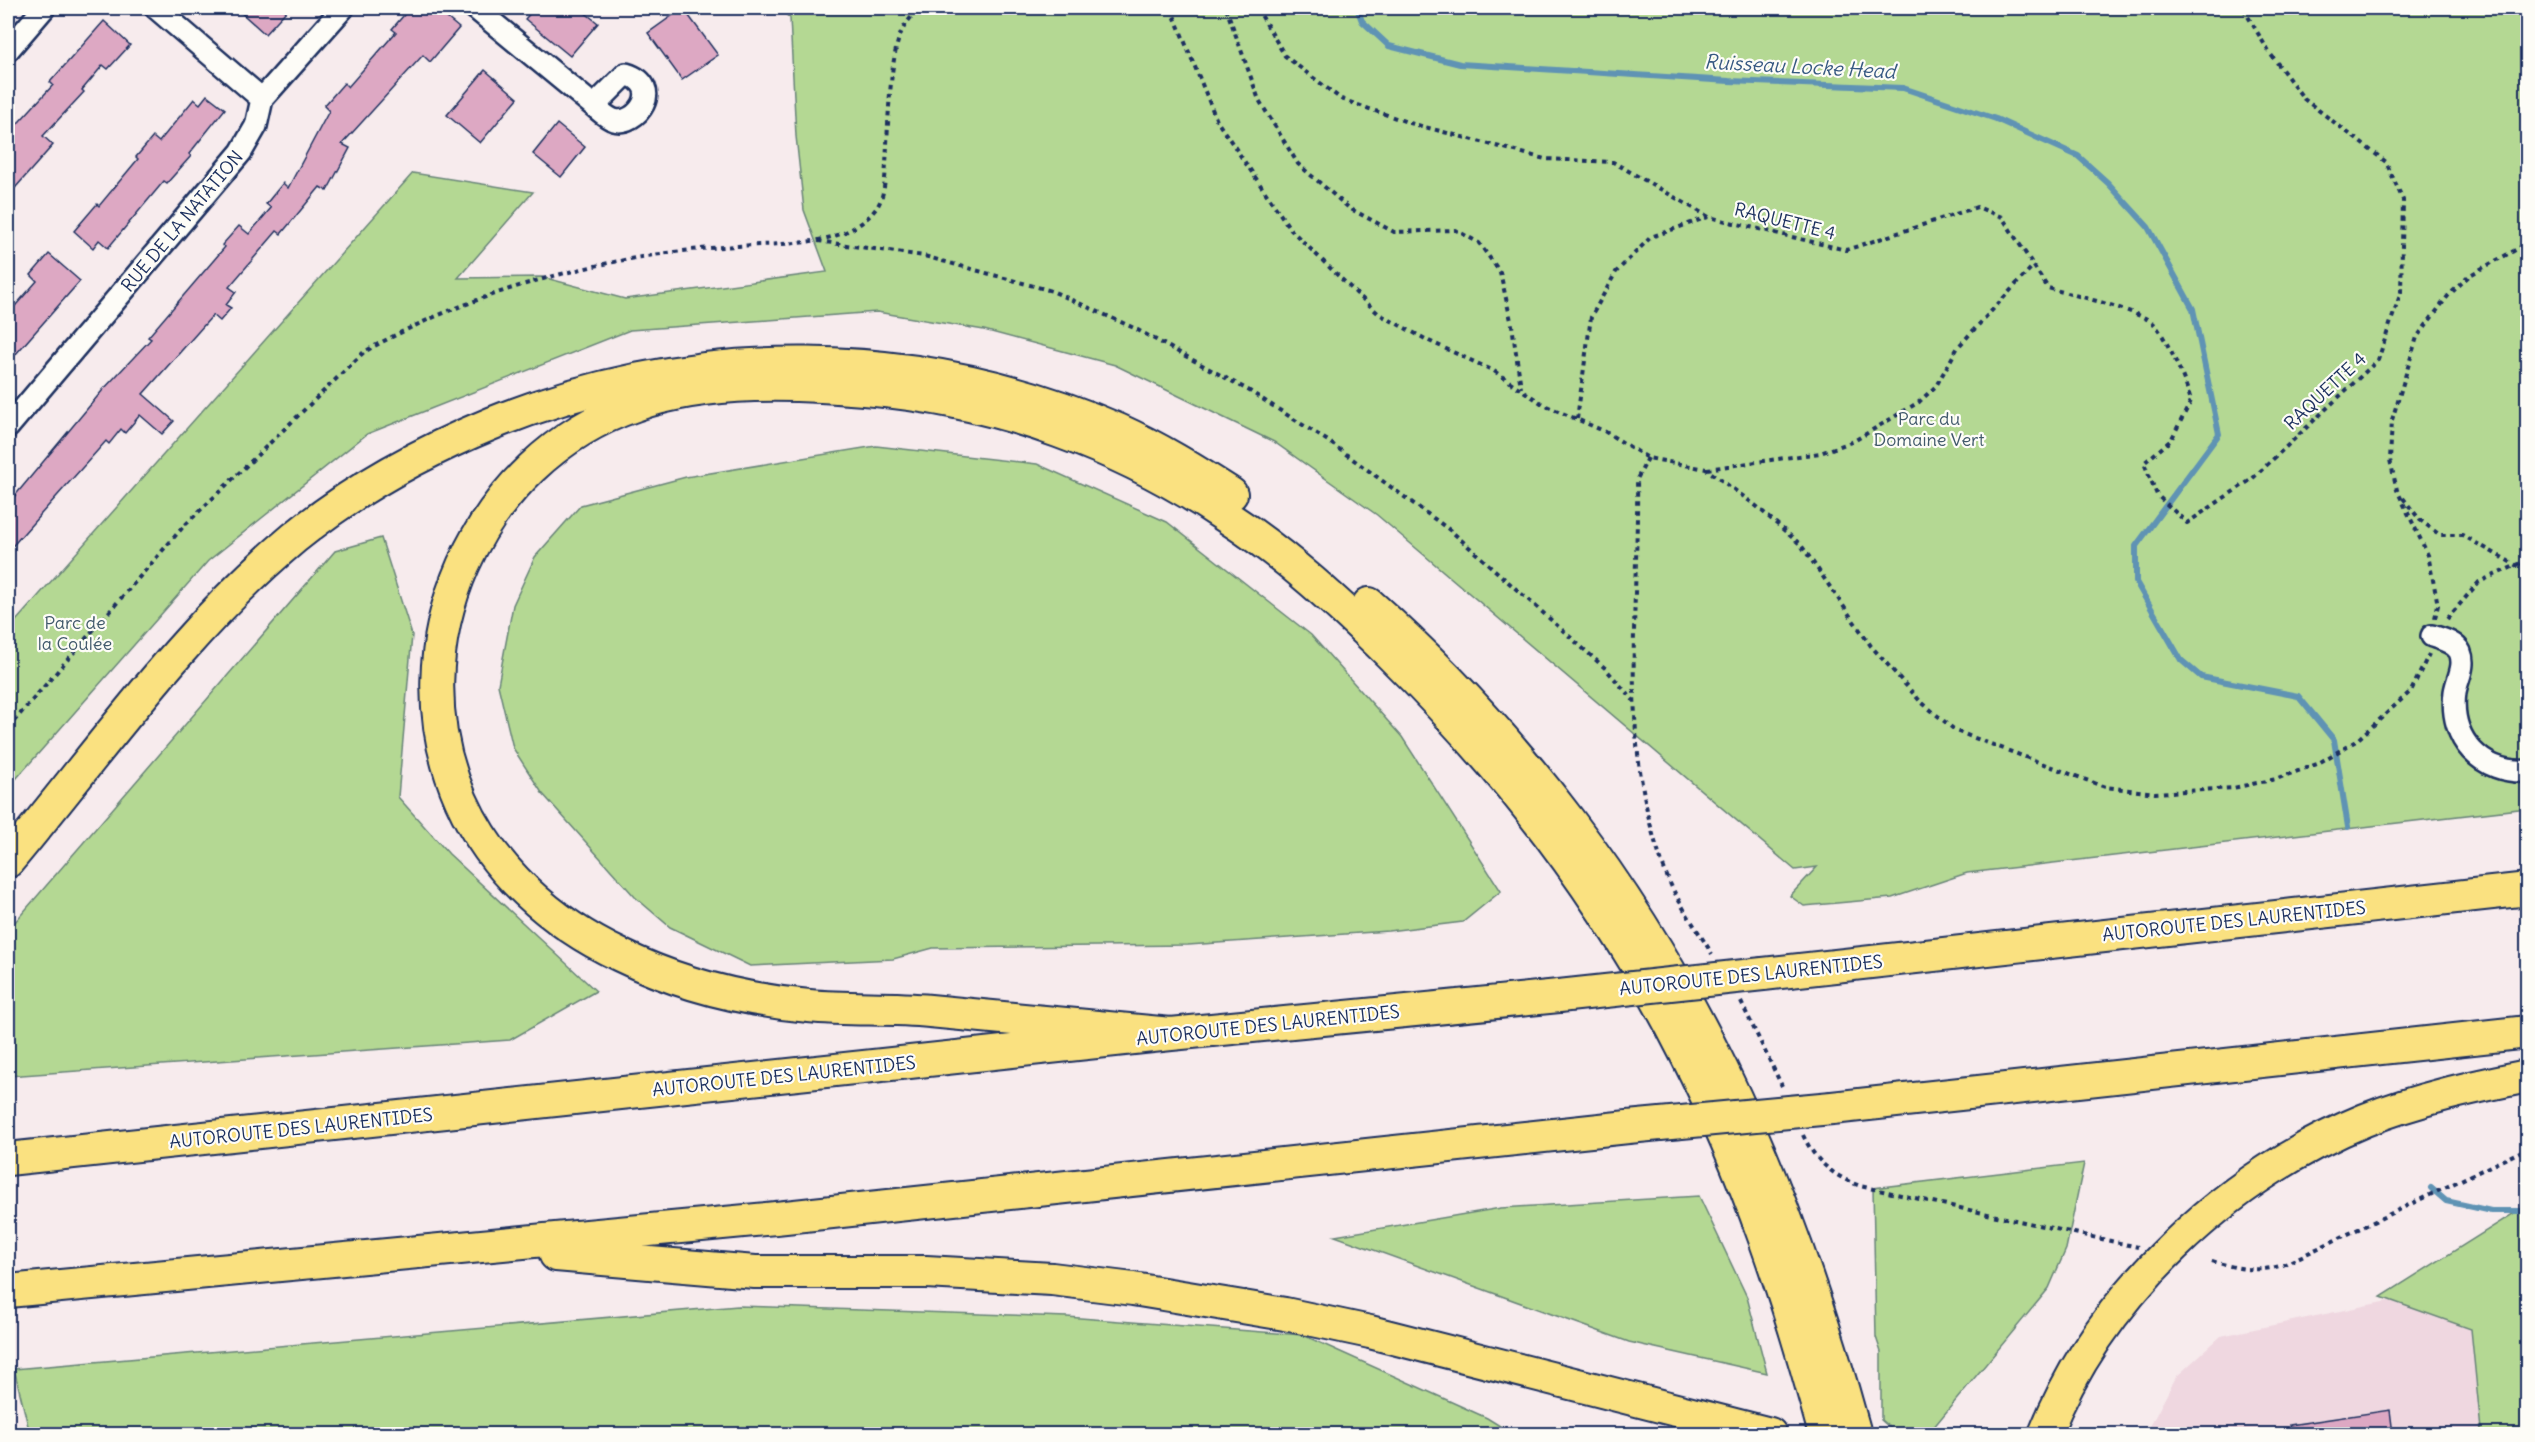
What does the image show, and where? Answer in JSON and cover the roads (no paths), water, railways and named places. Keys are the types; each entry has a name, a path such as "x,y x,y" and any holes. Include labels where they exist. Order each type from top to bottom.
{"highway":[{"path":"8,861 171,661 212,615 255,573 295,538 354,494 423,455 475,431 549,403 627,381 722,365 778,362 832,363 901,369 993,387 1059,407 1122,432 1178,461 1257,511 1307,550 1440,671 1493,729 1565,816 1616,887 1654,948 1697,1021 1730,1088 1801,1258 1854,1434"},
{"path":"1171,1034 919,1010 810,1006 740,996 676,978 640,964 597,944 553,915 516,881 472,823 446,758 439,712 438,658 454,587 474,543 504,496 520,477 562,442 593,424 635,405 715,388 846,387 906,393 960,403 1048,428 1136,465 1205,503 1250,532 1371,634 1465,730 1539,819 1618,932 1685,1051 1744,1182 1784,1290 1825,1434"},
{"name":"AUTOROUTE DES LAURENTIDES","path":"8,1159 1171,1034 1559,996 2528,889"},
{"path":"8,1291 481,1248 1628,1127 1832,1108 2528,1032"},
{"path":"2045,1434 2080,1366 2135,1289 2182,1239 2239,1191 2264,1173 2309,1148 2367,1120 2437,1096 2528,1076"},
{"path":"481,1248 754,1272 926,1272 1053,1279 1133,1289 1285,1314 1370,1332 1770,1434"}],"street":[{"path":"8,50 44,8"},
{"path":"156,8 262,99"},
{"name":"RUE DE LA NATATION","path":"8,427 241,152 256,126 262,99 343,8"},
{"path":"475,8 594,106"},
{"path":"2432,636 2450,643 2460,651 2462,661 2455,692 2455,710 2466,745 2479,760 2492,766 2507,771 2528,771"}],"waterway":[{"name":"Ruisseau Locke Head","path":"1357,8 1362,21 1389,46 1460,64 1729,81 1903,88 1996,119 2078,156 2108,183 2148,227 2193,309 2219,434 2136,546 2136,582 2181,660 2201,677 2298,696 2334,740 2348,827"},
{"name":"Ruisseau Locke Head","path":"2431,1188 2446,1201 2491,1211 2528,1211"}],"park label":[{"name":"Parc du Domaine Vert","path":"1929,428"},
{"name":"Parc de la Coulée","path":"75,632"}]}
